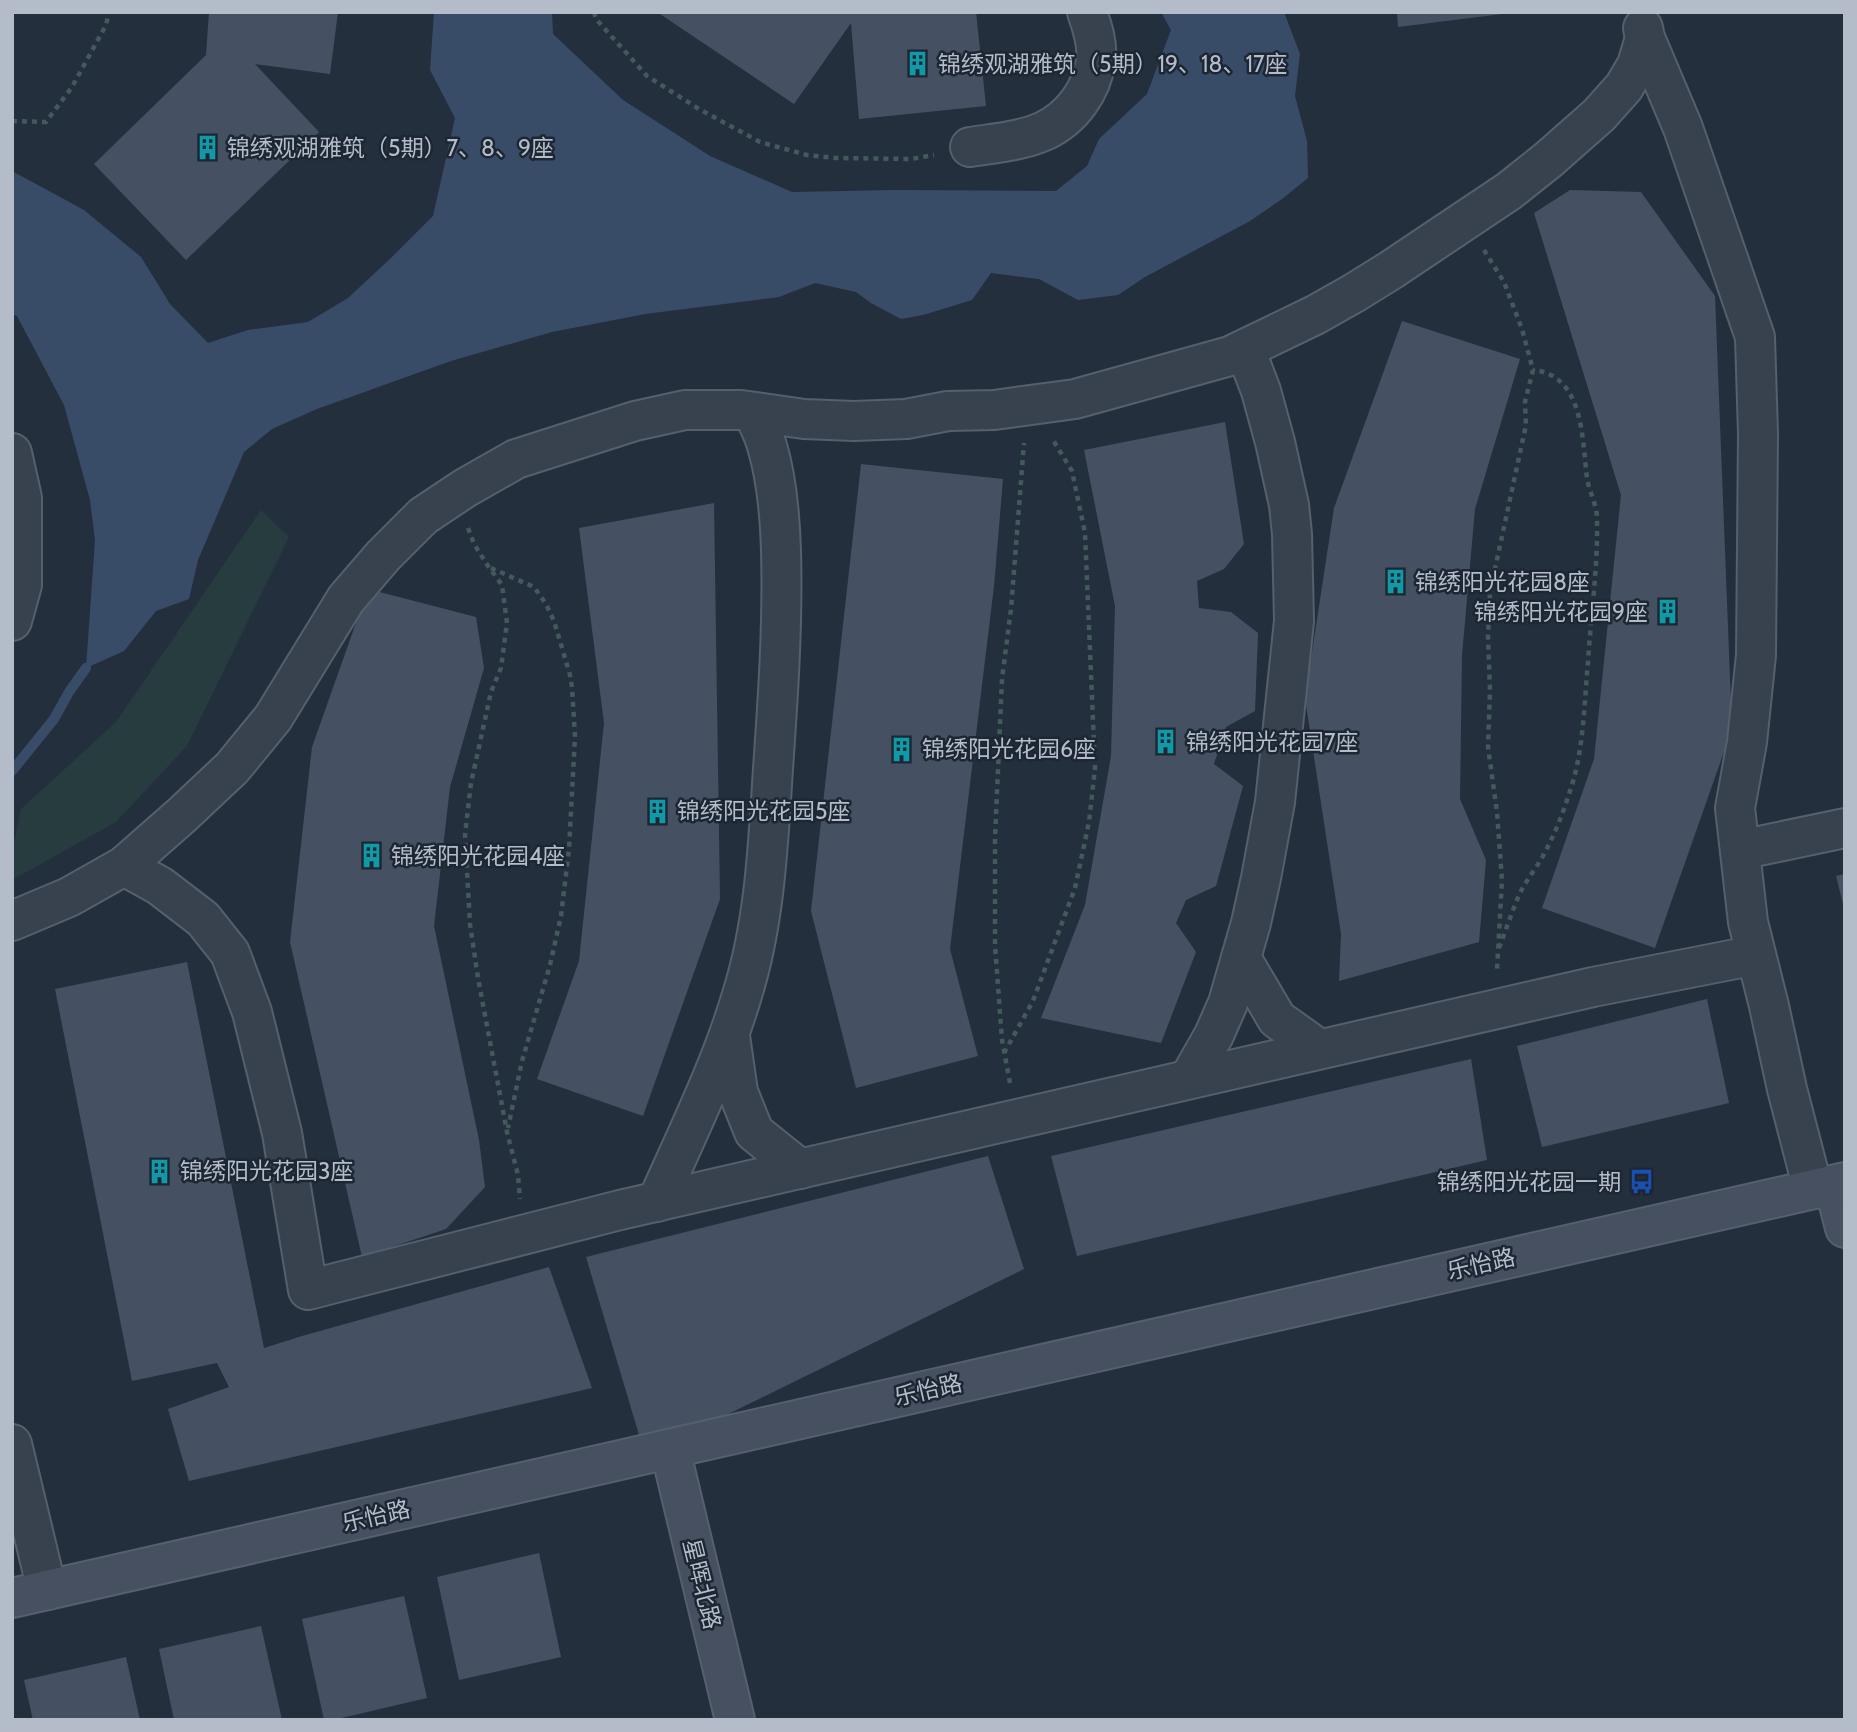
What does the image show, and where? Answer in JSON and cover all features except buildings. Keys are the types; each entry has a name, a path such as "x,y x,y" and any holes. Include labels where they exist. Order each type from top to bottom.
{"street":[{"path":"971,147 1007,142 1044,131 1070,115 1089,85 1096,58 1087,12"},
{"path":"12,922 69,897 124,866 232,768 273,718 346,599 383,556 423,516 456,493 516,460 635,421 685,410 741,410 804,419 906,419 948,411 994,410 1075,399 1230,356 1315,315 1391,270 1509,191 1548,160 1600,115 1624,86 1637,65 1642,25"},
{"path":"1642,25 1683,128 1755,337 1758,434 1756,654 1747,742 1735,808 1748,922 1787,1089 1830,1185 1845,1228"},
{"path":"1189,1079 1214,1035 1228,1003 1261,878 1275,802 1294,621 1289,505 1261,391 1245,349"},
{"path":"657,1202 720,1059 743,994 759,926 767,858 779,689 780,528 767,446 753,412"},
{"path":"12,453 22,498 22,585 12,621"},
{"path":"1740,850 1845,828"},
{"path":"124,866 160,886 203,919 230,953 252,1012 282,1133 308,1290 657,1202 1016,1118 1593,987 1756,955"},
{"path":"1241,958 1277,1019 1319,1049"},
{"path":"730,1031 738,1092 754,1132 800,1169"},
{"name":"乐怡路","path":"30,1594 1830,1185"},
{"path":"12,1444 30,1594"},
{"name":"星晖北路","path":"670,1449 735,1720"}],"path":[{"path":"12,121 46,122 72,87 106,25 109,12"},
{"path":"594,12 596,19 647,76 699,109 760,142 807,155 864,159 911,159 971,147"},
{"path":"1466,221 1504,282 1522,329 1533,370 1525,402 1526,425 1490,592 1488,747 1497,812 1502,880 1496,1009"},
{"path":"1498,952 1521,892 1545,852 1572,785 1586,705 1589,643 1596,587 1597,515 1576,408 1565,386 1546,371 1533,370"},
{"path":"1004,1053 1033,1001 1074,888 1089,822 1095,768 1085,533 1072,471 1043,424 1027,406"},
{"path":"1016,1118 1002,1040 995,945 995,838 1002,680 1011,609 1027,406"},
{"path":"456,493 474,544 502,585 507,623 501,668 491,692 471,783 465,835 472,938 507,1132 518,1175 525,1235"},
{"path":"488,566 534,587 554,621 570,675 575,736 569,849 561,916 550,965 522,1061 507,1132"}],"green space":[{"path":"261,510 289,537 187,746 116,822 12,880 12,854 21,809 116,722"}],"water":[{"path":"434,12 552,12 553,34 623,100 710,156 792,192 1056,191 1087,166 1099,139 1147,94 1171,30 1161,12 1284,12 1300,54 1295,96 1307,141 1308,178 1250,221 1145,277 1118,295 1078,300 1039,279 991,273 972,300 901,319 856,292 815,283 779,297 645,314 552,332 451,361 317,409 272,429 244,452 198,560 189,599 156,611 124,651 86,668 95,540 90,500 64,405 17,316 12,314 12,171 84,210 141,257 170,304 208,343 248,330 308,322 348,298 433,216 455,118 430,70"}],"waterway":[{"path":"12,771 54,719 86,668"}],"place":[{"name":"锦绣观湖雅筑（5期）19、18、17座","path":"918,64"},
{"name":"锦绣观湖雅筑（5期）7、8、9座","path":"207,148"},
{"name":"锦绣阳光花园8座","path":"1395,582"},
{"name":"锦绣阳光花园9座","path":"1668,612"},
{"name":"锦绣阳光花园7座","path":"1166,742"},
{"name":"锦绣阳光花园6座","path":"902,749"},
{"name":"锦绣阳光花园5座","path":"657,811"},
{"name":"锦绣阳光花园4座","path":"371,856"},
{"name":"锦绣阳光花园3座","path":"160,1171"},
{"name":"锦绣阳光花园一期","path":"1641,1182"}]}
